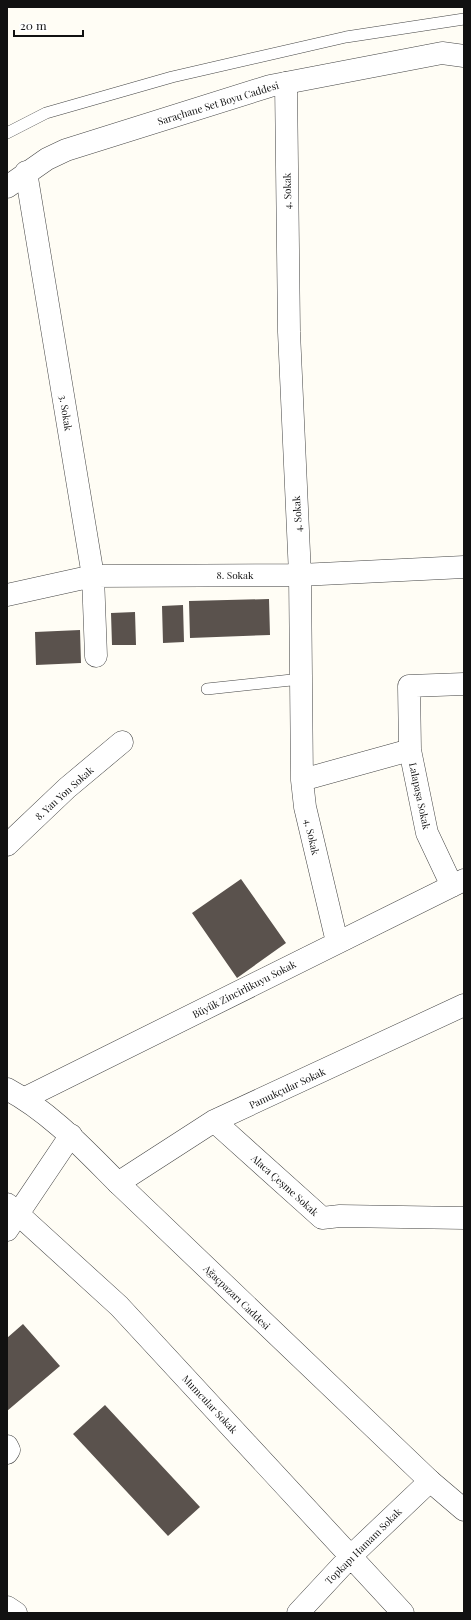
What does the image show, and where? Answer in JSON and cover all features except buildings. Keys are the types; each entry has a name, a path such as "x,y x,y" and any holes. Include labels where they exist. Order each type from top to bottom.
{"street":[{"name":"Saraçhane Set Boyu Caddesi","path":"7,187 26,172 47,159 66,150 270,86 442,53 464,56"},
{"name":"4. Sokak","path":"286,83 289,332 300,575 302,780 305,807 337,942"},
{"name":"3. Sokak","path":"26,172 93,576 96,656"},
{"name":"8. Sokak","path":"7,595 93,576 300,575 464,567"},
{"name":"Lalapaşa Sokak","path":"461,882 427,833 410,750 409,686 464,684"},
{"name":"8. Yan Yon Sokak","path":"7,845 67,788 122,742"},
{"name":"Lalapaşa Sokak","path":"302,780 410,750"},
{"name":"Büyük Zincirlikuyu Sokak","path":"16,1094 461,882"},
{"name":"Pamukçular Sokak","path":"118,1183 214,1121 464,1005"},
{"name":"Ağaçpazarı Caddesi","path":"16,1094 71,1135 118,1183 430,1481 464,1510"},
{"name":"Alaca Çeşme Sokak","path":"214,1121 322,1218 340,1216 464,1218"},
{"path":"11,1216 71,1135"},
{"name":"Mumcular Sokak","path":"11,1216 119,1306 403,1613"},
{"path":"7,1446 9,1450 7,1453"},
{"name":"Topkapı Hamam Sokak","path":"298,1613 351,1556 430,1481"},
{"path":"7,1607 16,1613"}],"lane":[{"path":"7,133 46,113 172,77 346,37 464,19"},
{"path":"207,689 301,680"}]}
